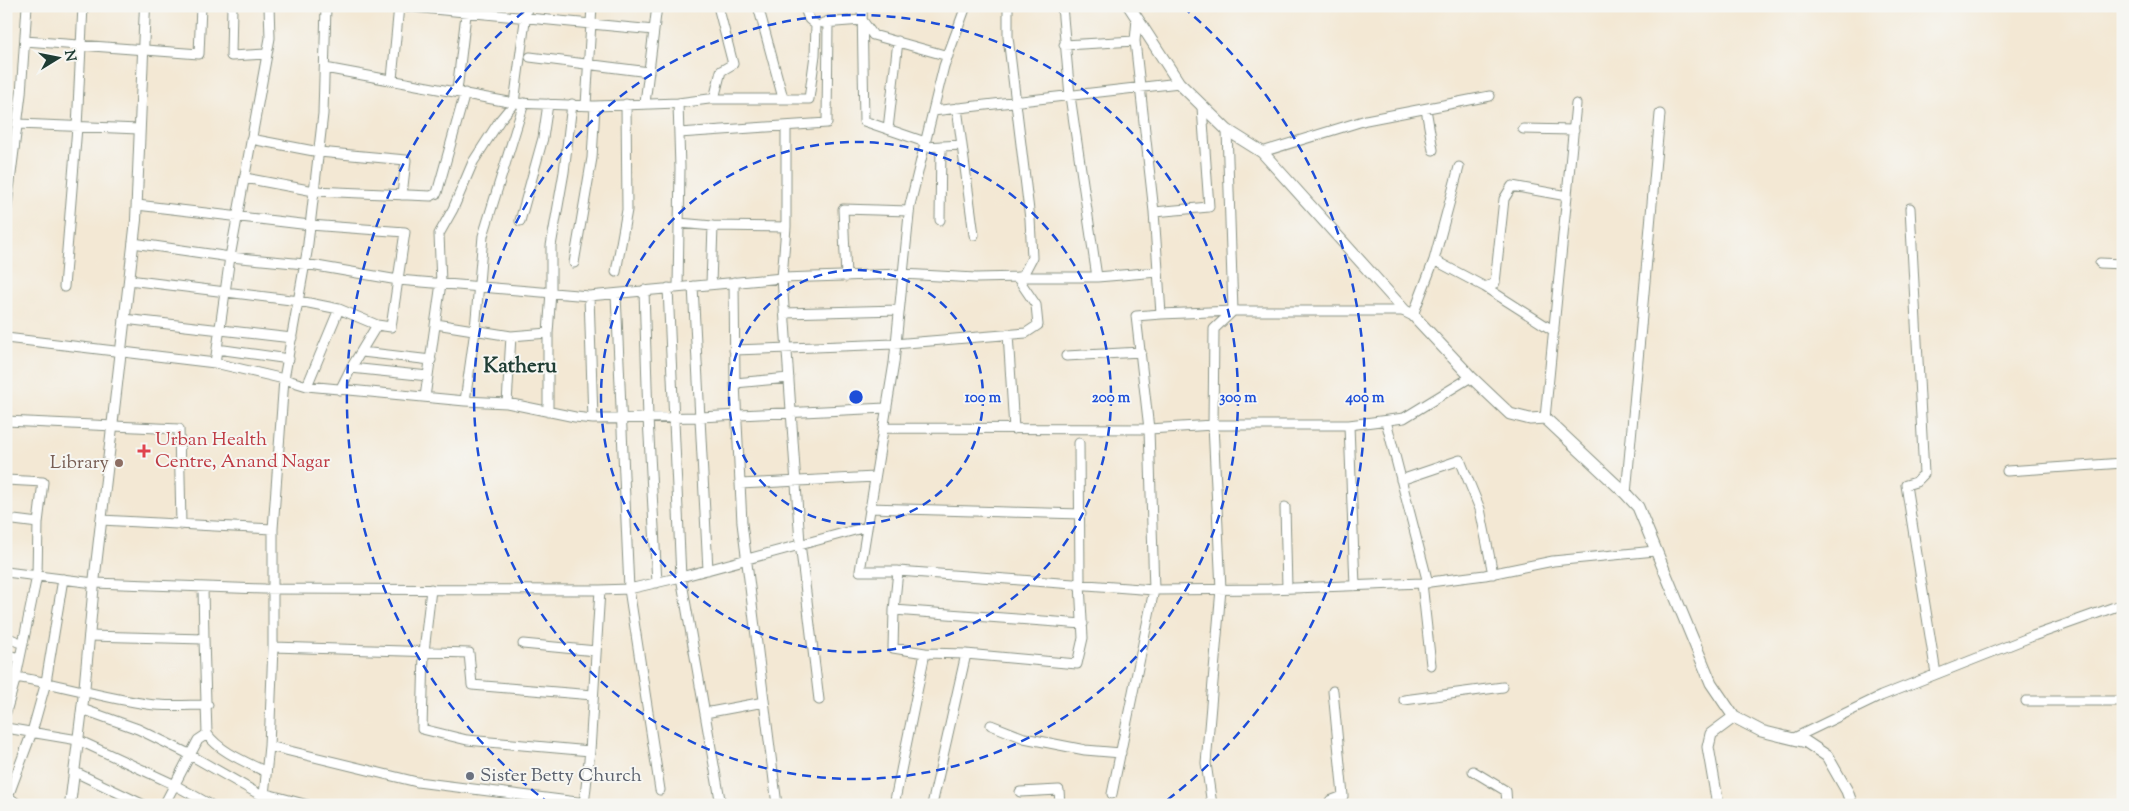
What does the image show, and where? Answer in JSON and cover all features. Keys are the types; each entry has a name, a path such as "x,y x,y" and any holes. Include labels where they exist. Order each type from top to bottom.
{"main road":[{"path":"1129,6 1179,83 1227,130 1262,152 1409,313 1471,377 1510,414 1530,419 1545,418 1638,507 1711,682 1734,717 1761,732 1806,742 1827,756 1847,791 1852,805"},
{"path":"1718,805 1708,747 1711,734 1734,717"}],"street":[{"path":"6,214 18,124 27,6"},
{"path":"64,287 77,127 83,6"},
{"path":"70,805 137,205 144,6"},
{"path":"24,41 199,54 201,6"},
{"path":"232,6 232,56 266,54"},
{"path":"215,363 230,257 270,38 269,6"},
{"path":"263,798 269,746 273,647 273,529 284,379 305,264 319,152 323,114 326,6"},
{"path":"392,79 401,6 467,10 526,19 654,30"},
{"path":"465,401 475,330 483,236 519,103 527,6"},
{"path":"574,263 592,158 589,64 592,6"},
{"path":"644,103 657,6"},
{"path":"714,99 721,71 733,64 718,9 729,6"},
{"path":"758,6 783,98"},
{"path":"804,6 809,19 816,25"},
{"path":"862,6 864,121 924,145 962,145"},
{"path":"966,6 948,56 924,145 909,211 894,344 894,363 860,571 898,571 1154,590 1287,588 1425,583 1494,574 1553,561 1655,551"},
{"path":"1008,6 1008,37 1030,219 1032,258 1019,277"},
{"path":"1062,6 1070,96 1096,277"},
{"path":"245,178 314,190 431,196 437,193 461,92 467,10"},
{"path":"1137,19 1135,41 1154,212 1161,314"},
{"path":"816,25 828,21 862,20"},
{"path":"862,20 872,35 948,56"},
{"path":"679,133 827,123 828,21"},
{"path":"325,68 519,103 590,105 678,103 714,99 809,99 815,55 816,25"},
{"path":"888,129 898,41"},
{"path":"1064,45 1135,41"},
{"path":"530,57 649,72"},
{"path":"933,111 1179,83"},
{"path":"1262,152 1366,120 1490,96"},
{"path":"425,398 441,283 439,234 453,210 473,162 500,120 519,103"},
{"path":"678,103 679,223 673,287 672,418 681,577 721,805"},
{"path":"520,221 543,138 548,104"},
{"path":"548,412 551,246 564,172 572,104"},
{"path":"616,272 627,210 626,104"},
{"path":"1545,418 1576,104"},
{"path":"1154,212 1209,207 1202,107"},
{"path":"958,108 974,235"},
{"path":"1426,109 1433,150"},
{"path":"1626,494 1660,114"},
{"path":"18,124 140,129"},
{"path":"786,126 786,227 782,278 784,313 800,543 819,700"},
{"path":"1523,129 1574,130"},
{"path":"1212,805 1206,763 1221,589 1213,425 1214,329 1233,311 1227,130"},
{"path":"251,139 319,152 406,160 402,195"},
{"path":"940,220 941,146"},
{"path":"1112,794 1122,753 1154,590 1149,429 1136,316 1233,311 1409,313 1434,260 1460,167"},
{"path":"1485,286 1494,283 1504,199 1512,186 1567,196"},
{"path":"129,280 298,301 339,309 377,325 391,327 405,232 310,224 137,205"},
{"path":"1910,208 1924,474 1916,482 1906,485 1936,674"},
{"path":"846,277 843,209 909,211"},
{"path":"679,223 713,226 786,227"},
{"path":"711,284 713,226"},
{"path":"133,243 230,257 305,264 398,280 589,296 782,278 902,274 976,278 1096,277 1158,272"},
{"path":"1434,260 1485,286 1554,331"},
{"path":"2100,263 2123,264"},
{"path":"734,350 894,344 1026,333 1038,325 1036,306 1019,277"},
{"path":"734,282 736,416 746,559 777,805"},
{"path":"693,286 708,570"},
{"path":"644,290 648,418 657,583"},
{"path":"616,294 629,589 660,790"},
{"path":"589,296 593,419"},
{"path":"307,386 339,309"},
{"path":"784,313 899,310"},
{"path":"124,319 292,338"},
{"path":"436,324 511,336 548,334"},
{"path":"340,390 377,325"},
{"path":"1008,334 1014,429"},
{"path":"507,403 511,336"},
{"path":"6,338 215,363 307,386 425,398 507,403 593,419 791,414 886,408"},
{"path":"217,348 289,359"},
{"path":"362,352 431,360"},
{"path":"1066,356 1141,352"},
{"path":"351,368 428,376"},
{"path":"884,428 1149,429 1213,425 1349,425 1404,418 1471,377"},
{"path":"735,383 789,378"},
{"path":"6,421 179,429 181,525"},
{"path":"1386,421 1425,583 1431,665"},
{"path":"1349,425 1355,586"},
{"path":"898,571 893,648 925,653 966,654 1077,664 1083,638 1080,584 1080,443"},
{"path":"1401,480 1460,460 1480,509 1494,574"},
{"path":"2007,471 2123,463"},
{"path":"740,484 875,477"},
{"path":"6,480 43,482 38,522 37,576 16,677 6,712"},
{"path":"1285,507 1287,588"},
{"path":"869,508 1081,514"},
{"path":"6,519 38,522"},
{"path":"101,520 273,529"},
{"path":"6,572 94,583 274,589 629,589 708,570 800,543 866,527"},
{"path":"19,805 7,798 32,732 46,682 63,580"},
{"path":"203,587 208,705 207,734 212,741 238,758 266,772"},
{"path":"431,589 424,652 422,729 467,740 590,751"},
{"path":"269,746 417,782 584,804 590,751 600,590"},
{"path":"1792,739 1880,696 2033,636 2123,604"},
{"path":"894,610 1083,624"},
{"path":"88,636 204,639"},
{"path":"6,637 23,644"},
{"path":"523,644 596,651"},
{"path":"273,647 469,653 472,685 593,695"},
{"path":"894,805 925,653"},
{"path":"932,805 966,654"},
{"path":"6,655 20,658"},
{"path":"16,677 46,682 84,693 149,704 208,705"},
{"path":"1404,700 1503,688"},
{"path":"1328,805 1330,801 1343,796 1333,691"},
{"path":"2026,701 2123,701"},
{"path":"705,713 764,702"},
{"path":"82,709 138,729 184,752 263,798 308,805"},
{"path":"991,725 1024,738 1085,750 1122,753"},
{"path":"6,728 78,740 173,784 211,805"},
{"path":"164,805 173,784 198,740 207,734"},
{"path":"1474,771 1506,791 1507,805"},
{"path":"75,772 144,805"},
{"path":"1020,792 1059,790 1060,805"}],"place":[{"name":"Urban Health Centre, Anand Nagar","path":"144,451"},
{"name":"Library","path":"119,463"},
{"name":"Sister Betty Church","path":"470,776"}],"district":[{"name":"Katheru","path":"520,367"}]}
